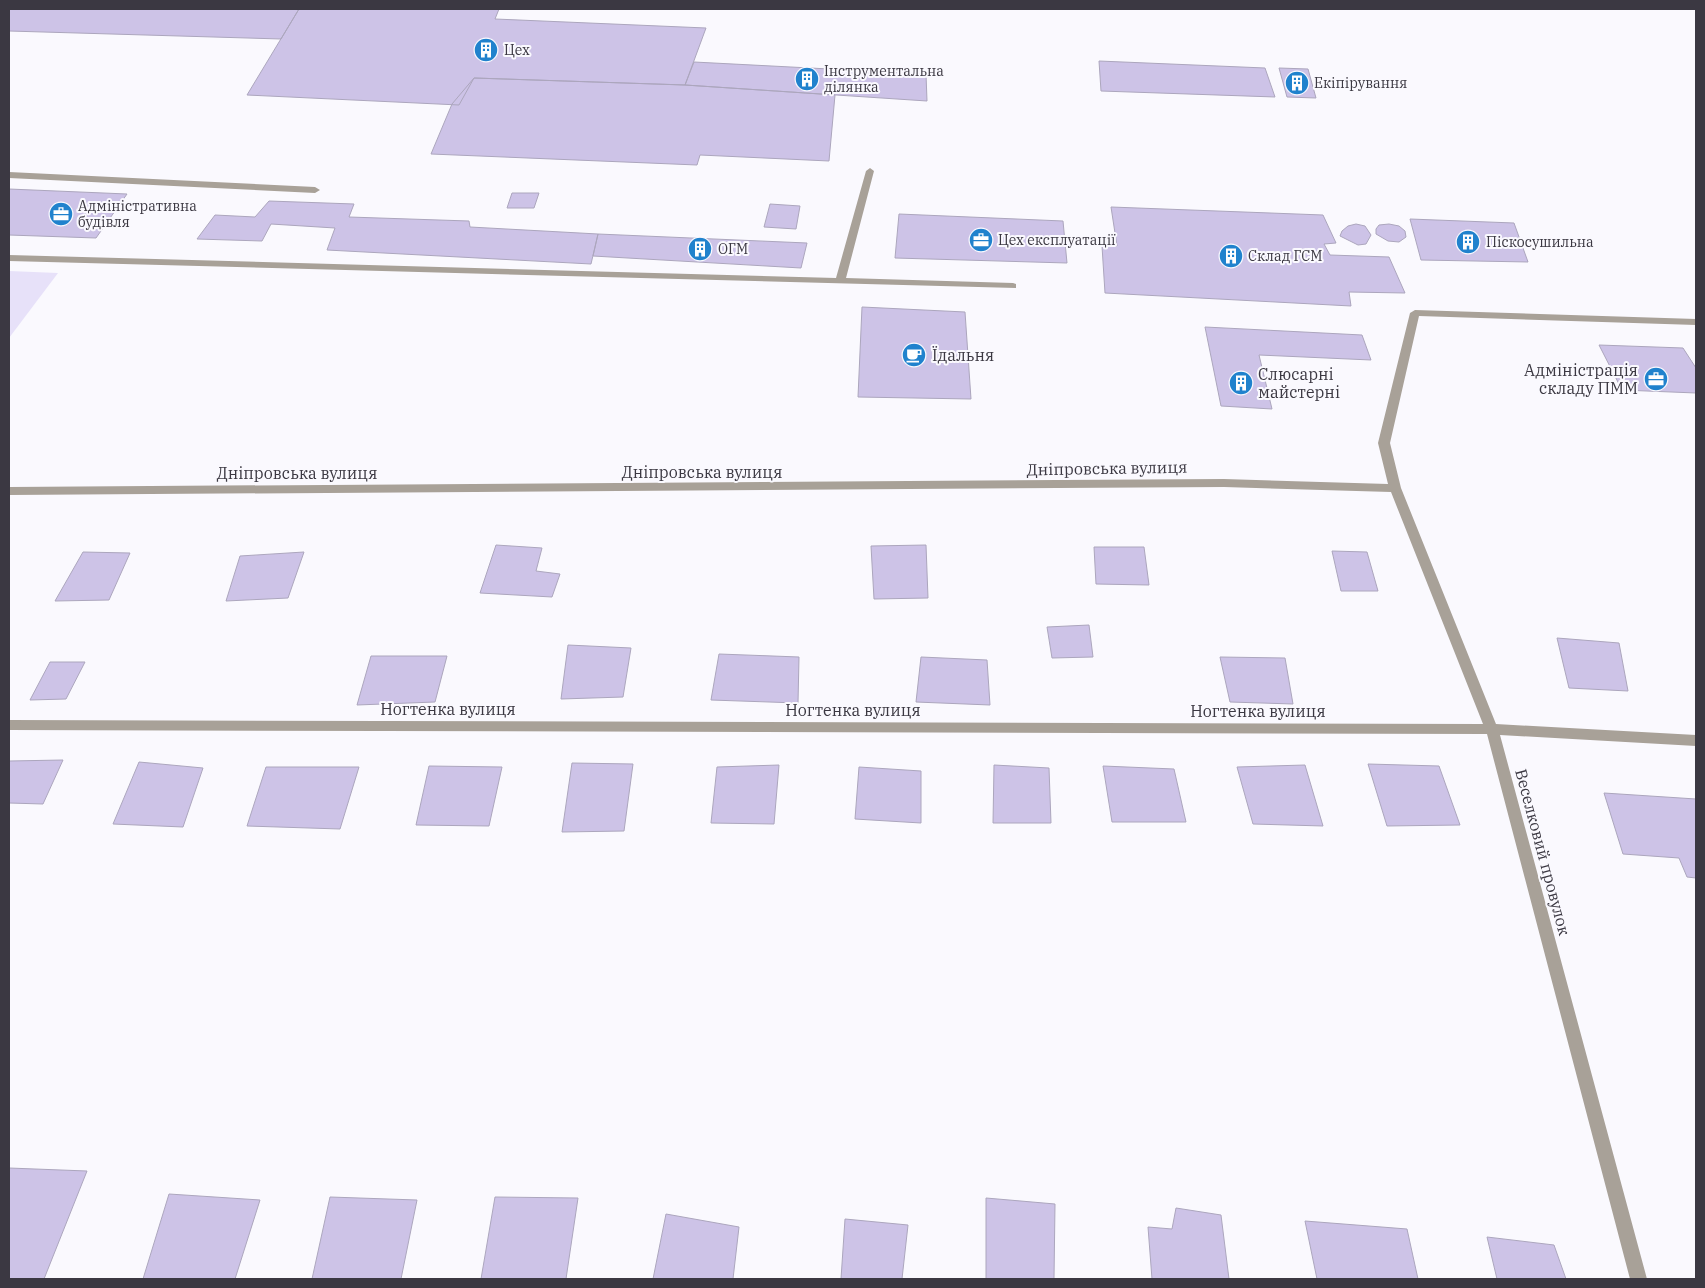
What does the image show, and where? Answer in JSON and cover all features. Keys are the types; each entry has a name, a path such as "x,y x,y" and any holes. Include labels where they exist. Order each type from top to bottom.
{"street":[{"path":"840,281 870,171"},
{"path":"9,175 316,190"},
{"path":"9,258 1013,286"},
{"name":"Веселковий провулок","path":"1638,1279 1492,729 1395,488 1384,443 1416,313 1696,322"},
{"name":"Дніпровська вулиця","path":"9,492 1224,483 1395,488"},
{"name":"Ногтенка вулиця","path":"9,725 1492,729 1696,740"}],"shaded area":[{"path":"9,271 58,273 9,338"}],"building":[{"path":"9,9 299,9 281,39 9,31"},
{"name":"Цех","path":"299,9 499,9 495,19 706,28 685,85 474,78 459,105 247,95"},
{"path":"1099,61 1265,68 1275,97 1101,91"},
{"name":"Інструментальна ділянка","path":"694,62 926,74 927,101 685,85"},
{"name":"Екіпірування","path":"1279,68 1308,69 1316,98 1287,97"},
{"name":"Цех","path":"474,78 685,85 835,95 829,161 700,155 697,165 431,154 452,104"},
{"name":"Адміністративна будівля","path":"9,189 127,194 96,238 9,235"},
{"path":"512,193 539,193 534,208 507,208"},
{"path":"269,201 354,204 349,217 469,221 470,227 598,234 591,264 327,250 335,228 271,224 262,241 197,239 215,215 255,217"},
{"path":"770,204 800,206 796,229 764,227"},
{"name":"Склад ГСМ","path":"1111,207 1323,215 1336,243 1324,244 1330,255 1389,257 1405,293 1349,292 1351,306 1105,293 1102,246 1117,246"},
{"name":"Цех експлуатації","path":"899,214 1063,221 1067,263 895,258"},
{"name":"Піскосушильна","path":"1410,219 1514,223 1528,262 1421,260"},
{"path":"1356,224 1365,226 1371,235 1366,244 1358,245 1340,236 1342,231 1348,226"},
{"path":"1379,225 1399,226 1405,231 1406,237 1399,242 1388,241 1376,234 1376,229"},
{"name":"ОГМ","path":"598,234 807,243 801,268 593,256"},
{"name":"Їдальня","path":"862,307 965,312 971,399 858,397"},
{"name":"Слюсарні майстерні","path":"1205,327 1362,335 1371,360 1259,355 1272,409 1221,406"},
{"name":"Адміністрація складу ПММ","path":"1599,345 1683,348 1696,368 1696,393 1622,390"},
{"path":"496,545 542,548 536,571 560,574 552,597 480,593"},
{"path":"926,545 928,598 874,599 871,546"},
{"path":"1094,547 1144,547 1149,585 1096,584"},
{"path":"1332,551 1367,552 1378,591 1341,591"},
{"path":"83,552 130,553 109,600 55,601"},
{"path":"304,552 288,598 226,601 240,556"},
{"path":"1089,625 1093,657 1052,658 1047,627"},
{"path":"1557,638 1619,643 1628,691 1569,688"},
{"path":"568,645 631,648 623,697 561,699"},
{"path":"719,654 799,657 798,703 711,700"},
{"path":"371,656 447,656 435,702 357,705"},
{"path":"921,657 987,660 990,705 916,702"},
{"path":"1220,657 1285,658 1293,704 1230,702"},
{"path":"50,662 85,662 66,699 30,700"},
{"path":"63,760 43,804 9,803 9,761"},
{"path":"139,762 203,768 183,827 113,824"},
{"path":"572,763 633,764 624,831 562,832"},
{"path":"1368,764 1439,766 1460,825 1387,826"},
{"path":"779,765 774,824 711,823 717,767"},
{"path":"994,765 1049,768 1051,823 993,823"},
{"path":"1305,765 1323,826 1253,824 1237,767"},
{"path":"429,766 502,767 489,826 416,825"},
{"path":"1103,766 1174,769 1186,822 1112,822"},
{"path":"266,767 359,767 340,829 247,826"},
{"path":"859,767 921,771 921,823 855,819"},
{"path":"1604,793 1696,799 1696,878 1687,877 1679,858 1623,854"},
{"path":"9,1168 87,1171 44,1279 9,1279"},
{"path":"169,1194 260,1200 235,1279 143,1279"},
{"path":"330,1197 417,1200 401,1279 312,1279"},
{"path":"495,1197 578,1198 566,1279 481,1279"},
{"path":"986,1198 1055,1204 1054,1279 986,1279"},
{"path":"1176,1208 1221,1215 1229,1279 1152,1279 1148,1227 1172,1229"},
{"path":"666,1214 739,1227 733,1279 653,1279"},
{"path":"845,1219 908,1225 902,1279 841,1279"},
{"path":"1305,1221 1407,1229 1418,1279 1317,1279"},
{"path":"1487,1237 1554,1245 1566,1279 1497,1279"}],"place":[{"name":"Цех","path":"486,50"},
{"name":"Інструментальна ділянка","path":"807,79"},
{"name":"Екіпірування","path":"1297,83"},
{"name":"Адміністративна будівля","path":"61,214"},
{"name":"Цех експлуатації","path":"981,240"},
{"name":"Піскосушильна","path":"1468,242"},
{"name":"ОГМ","path":"700,249"},
{"name":"Склад ГСМ","path":"1231,256"},
{"name":"Їдальня","path":"914,355"},
{"name":"Адміністрація складу ПММ","path":"1656,379"},
{"name":"Слюсарні майстерні","path":"1241,383"}]}
